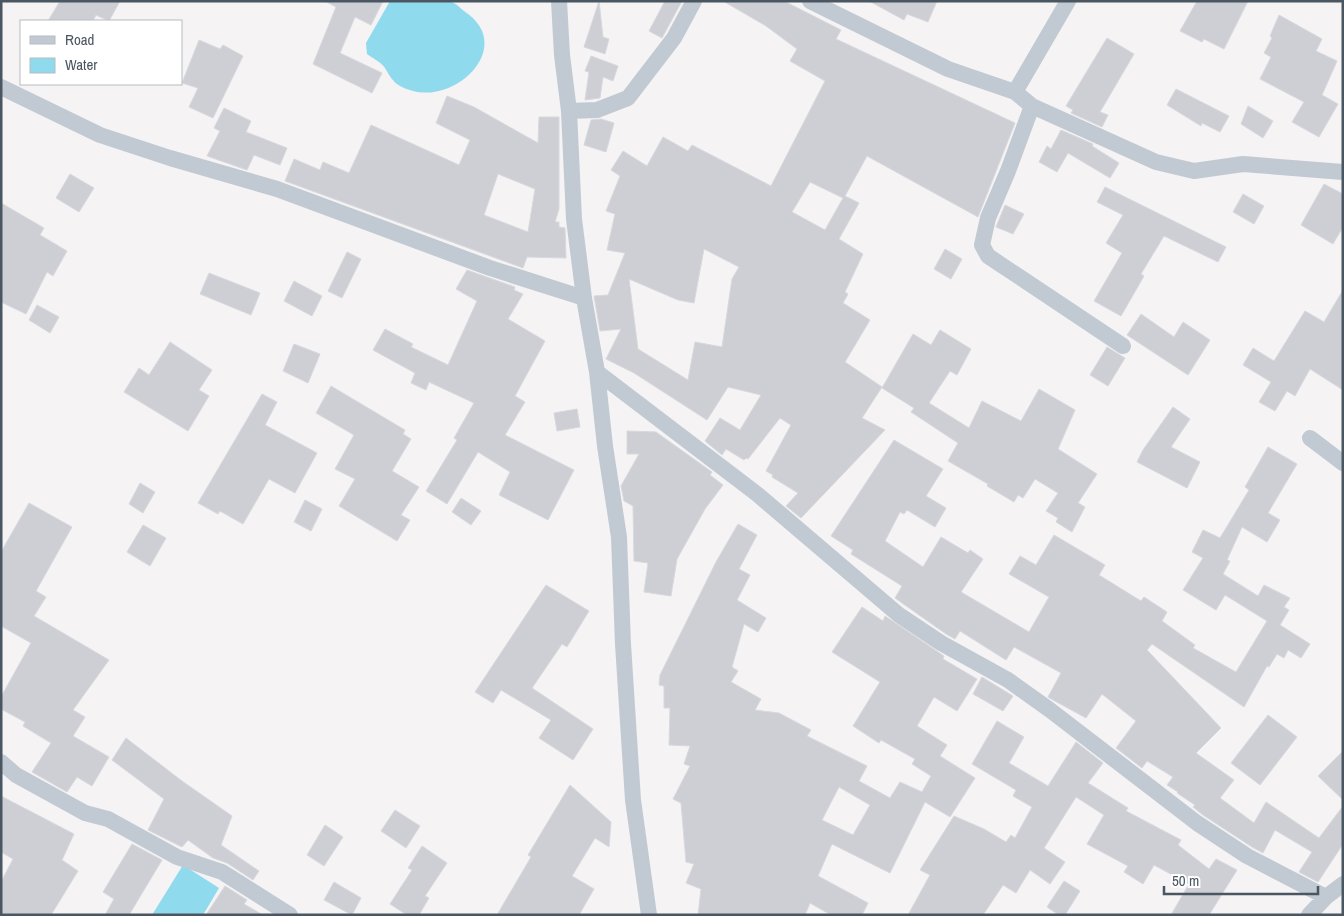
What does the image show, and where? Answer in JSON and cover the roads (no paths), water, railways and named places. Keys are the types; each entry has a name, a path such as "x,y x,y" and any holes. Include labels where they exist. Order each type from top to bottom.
{"street":[{"path":"559,1 562,55 569,112 574,219 619,537 623,644 633,800 649,915"},
{"path":"569,112 598,110 628,98 674,38 694,1"},
{"path":"810,1 948,69 1015,92 1032,106 1072,122 1156,162 1194,171 1243,164 1343,172"},
{"path":"1015,92 1068,1"},
{"path":"1,87 100,134 170,158 277,189 490,268 584,298"},
{"path":"1032,106 988,218 982,245 988,256 1123,346"},
{"path":"597,372 757,494 899,615 941,643 1008,680 1211,832 1247,856 1326,897"},
{"path":"1310,438 1343,463"},
{"path":"1,762 16,775 85,813 108,819 177,857 222,872 290,915"},
{"path":"1309,915 1326,897 1343,884"}],"water":[{"path":"390,1 446,1 458,6 479,25 484,40 483,54 475,68 463,80 447,88 430,92 413,91 396,83 379,62 367,54 366,43"},
{"path":"183,865 219,888 203,915 152,915"}]}
